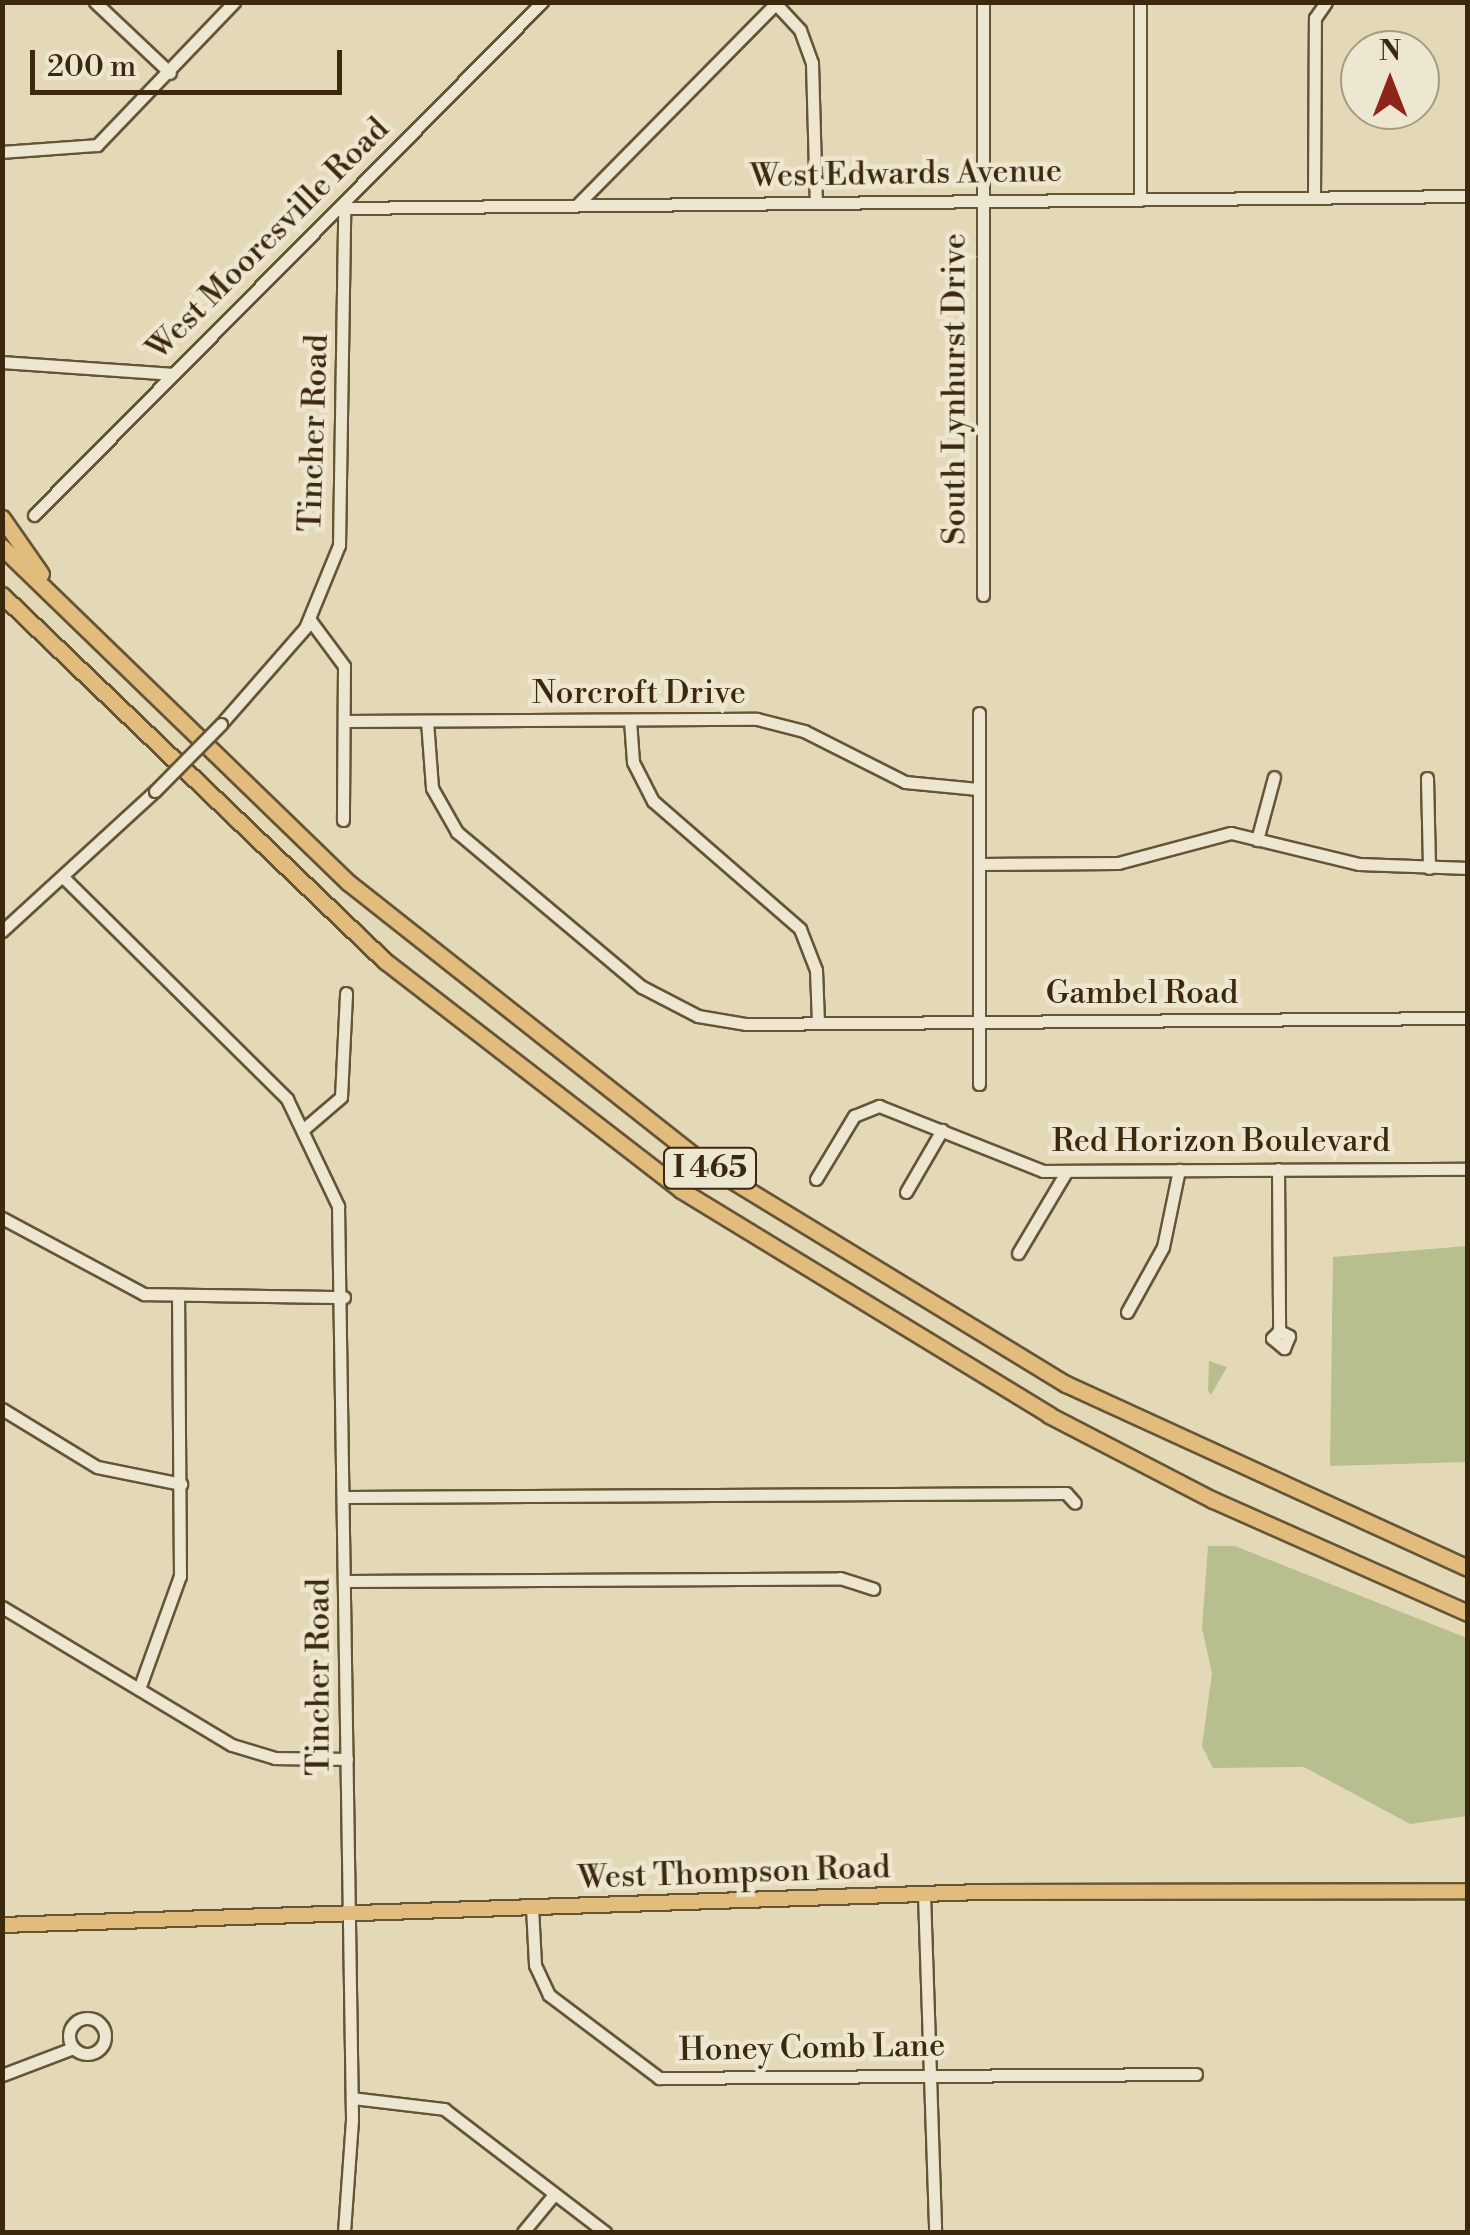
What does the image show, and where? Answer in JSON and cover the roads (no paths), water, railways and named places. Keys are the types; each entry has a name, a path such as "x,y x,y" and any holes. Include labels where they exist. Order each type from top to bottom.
{"highway":[{"path":"2,518 63,606"},
{"name":"I 465","path":"2,547 394,922 702,1162 1066,1384 1468,1568"},
{"name":"I 465","path":"2,598 370,948 681,1190 1049,1414 1212,1500 1468,1613"}],"main road":[{"name":"West Thompson Road","path":"2,1925 924,1894 1468,1891"}],"street":[{"path":"95,2 170,73"},
{"path":"2,152 97,146 234,2"},
{"name":"West Mooresville Road","path":"34,514 344,208 542,2"},
{"name":"South Lynhurst Drive","path":"982,2 983,596"},
{"path":"1140,2 1140,200"},
{"path":"578,205 775,3 812,63 816,202"},
{"path":"1314,197 1324,4"},
{"name":"West Edwards Avenue","path":"344,208 1468,196"},
{"name":"Tincher Road","path":"310,620 344,506 344,208"},
{"path":"2,362 174,374"},
{"path":"2,931 66,880 155,791 221,724 310,620 342,656 343,820"},
{"path":"978,713 979,1084"},
{"path":"630,720 633,762 653,801 800,929 816,970 818,1023"},
{"name":"Norcroft Drive","path":"345,721 781,723 905,782 978,789"},
{"name":"Gambel Road","path":"427,721 432,788 457,832 623,971 698,1016 818,1023 1468,1018"},
{"path":"1258,840 1274,776"},
{"path":"1427,778 1429,868"},
{"path":"978,864 1112,864 1197,835 1258,840 1359,864 1468,868"},
{"name":"Tincher Road","path":"66,880 306,1127 338,1206 344,1297 347,1913 352,2098 344,2232"},
{"path":"306,1127 331,1112 343,1091 346,993"},
{"name":"Red Horizon Boulevard","path":"816,1178 866,1108 1066,1172 1468,1169"},
{"path":"906,1192 942,1130"},
{"path":"1278,1169 1279,1330"},
{"path":"1127,1312 1163,1247 1179,1170"},
{"path":"1018,1253 1066,1172"},
{"path":"2,1218 112,1282 178,1298 344,1297"},
{"path":"139,1689 180,1576 178,1298"},
{"path":"2,1409 97,1467 181,1484"},
{"path":"346,1497 1066,1493 1075,1503"},
{"path":"346,1581 840,1578 873,1589"},
{"path":"2,1607 249,1752 347,1759"},
{"path":"924,1894 935,2232"},
{"name":"Honey Comb Lane","path":"532,1907 546,1992 645,2073 678,2081 930,2074 1196,2074"},
{"path":"2,2075 73,2048"},
{"path":"352,2098 444,2109 552,2197 605,2232"},
{"path":"523,2232 552,2197"}]}
